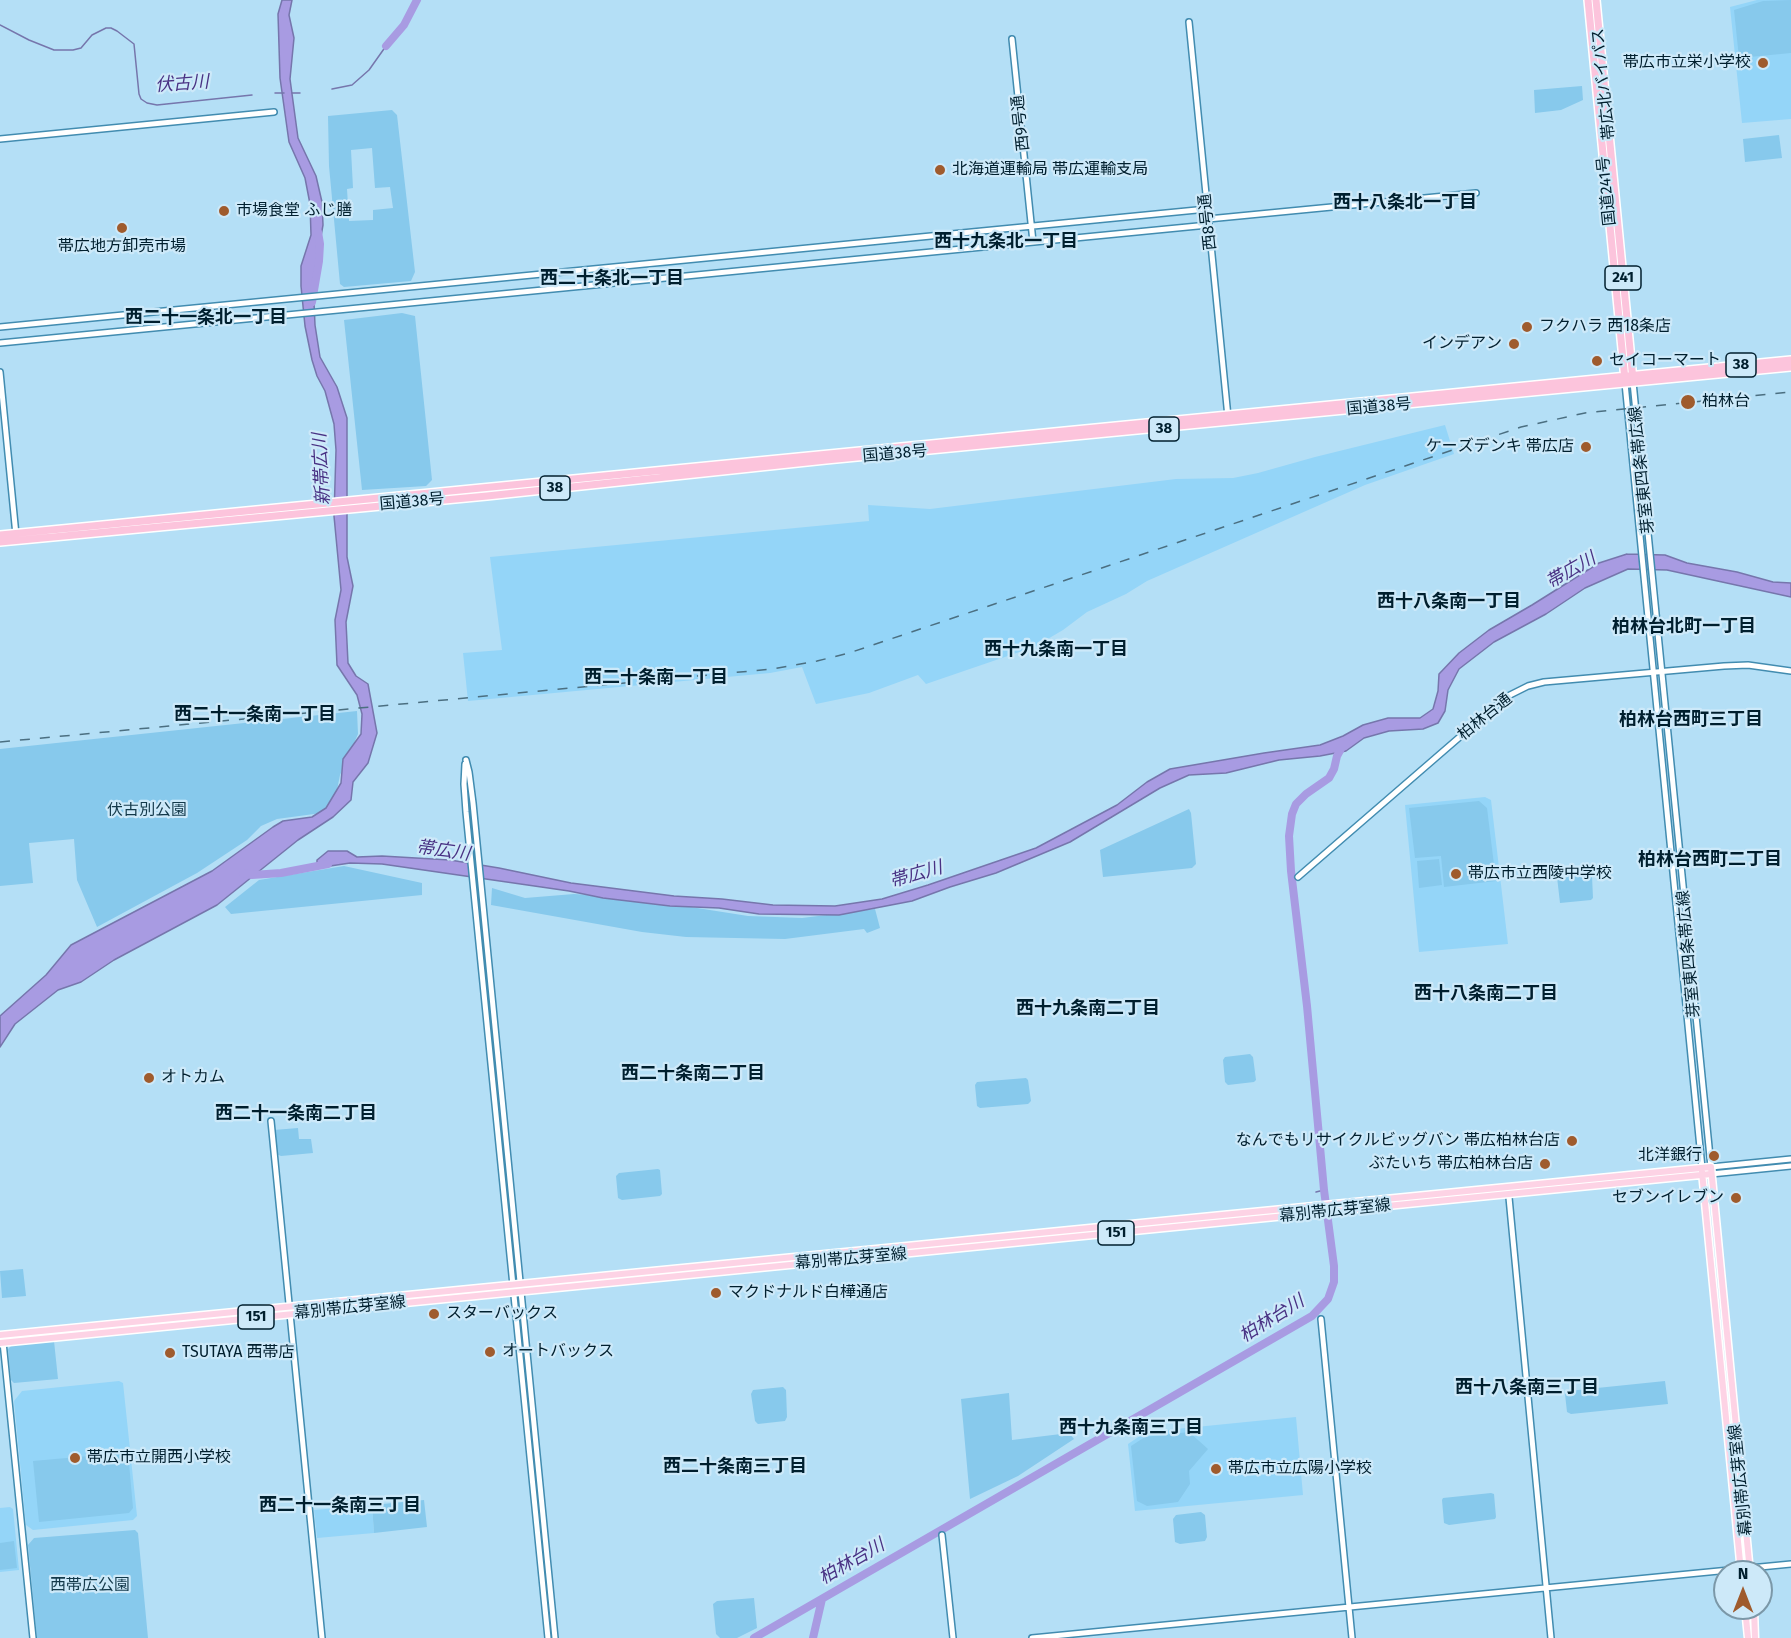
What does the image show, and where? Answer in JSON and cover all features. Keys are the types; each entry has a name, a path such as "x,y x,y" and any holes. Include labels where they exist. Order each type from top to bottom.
{"highway":[{"name":"国道241号","path":"1588,0 1629,379"},
{"name":"帯広北バイパス","path":"1596,0 1629,379"},
{"name":"国道38号","path":"0,542 16,537 1228,419 1629,379 1791,360"},
{"name":"国道38号","path":"1629,379 1791,367"},
{"name":"国道38号","path":"0,535 16,537"}],"main road":[{"name":"幕別帯広芽室線","path":"1702,1171 1740,1560"},
{"name":"幕別帯広芽室線","path":"0,1335 289,1310 1711,1171 1749,1560"},
{"name":"幕別帯広芽室線","path":"2,1342 289,1310"},
{"path":"1746,1620 1748,1638"},
{"path":"1754,1620 1755,1638"}],"street":[{"name":"西8号通","path":"1189,22 1228,419"},
{"name":"西9号通","path":"1012,39 1033,242"},
{"path":"0,139 274,112"},
{"path":"0,343 1033,242 1476,193"},
{"path":"0,327 1207,209"},
{"path":"0,372 16,537"},
{"name":"芽室東四条帯広線","path":"1629,379 1640,534 1711,1171"},
{"name":"芽室東四条帯広線","path":"1629,379 1654,588 1657,672 1702,1171"},
{"name":"柏林台通","path":"1298,877 1508,696 1528,686 1544,682 1748,665 1791,670"},
{"path":"548,1638 516,1288 481,885 469,772 465,760 464,784 470,854 516,1288 555,1638"},
{"path":"466,812 474,812"},
{"path":"271,1121 322,1638"},
{"path":"1711,1171 1791,1159"},
{"path":"1711,1171 1791,1166"},
{"path":"1508,1191 1551,1638"},
{"path":"1321,1319 1352,1638"},
{"path":"2,1342 33,1638"},
{"path":"942,1535 953,1638"},
{"path":"1773,1567 1791,1564"},
{"path":"1032,1638 1713,1573"}],"shaded area":[{"path":"282,0 292,0 289,15 294,38 290,79 298,138 316,176 322,202 323,225 313,281 315,325 320,357 337,387 347,418 347,557 353,586 346,622 348,663 356,676 368,684 377,733 368,763 353,782 351,800 333,817 298,840 217,905 114,960 81,982 58,990 15,1024 0,1047 0,1016 46,975 71,945 212,871 283,821 312,817 326,808 341,783 343,759 361,734 362,714 357,695 337,665 335,620 341,590 334,516 336,450 334,424 325,391 312,360 305,326 301,266 311,235 310,204 305,178 289,142 280,78 278,14"},
{"name":"帯広市立栄小学校","path":"1757,0 1791,0 1791,119 1742,123 1730,7"},
{"path":"1445,425 1454,454 1365,485 1147,581 1126,594 1087,612 1034,647 926,684 918,675 869,693 816,704 802,667 770,673 468,701 463,653 502,650 490,557 869,521 868,505 930,509 1176,479 1233,478"},
{"path":"1627,554 1665,555 1687,563 1737,572 1773,582 1791,583 1791,597 1667,570 1628,569 1585,588 1546,614 1494,642 1459,669 1448,690 1445,711 1438,723 1423,729 1389,731 1364,738 1346,751 1279,760 1226,773 1189,775 1160,788 1070,842 996,873 912,901 839,915 759,914 719,908 670,906 603,898 382,864 350,863 317,868 317,860 328,851 347,851 357,857 382,856 450,860 571,883 773,905 835,906 882,899 1036,848 1117,805 1147,782 1170,769 1320,745 1363,725 1388,718 1420,718 1433,709 1438,691 1439,674 1459,653 1489,630 1599,563"},
{"name":"帯広市立西陵中学校","path":"1485,797 1491,800 1508,944 1419,952 1405,805"},
{"name":"帯広市立開西小学校","path":"119,1381 123,1383 137,1516 133,1520 33,1530 26,1525 14,1401 22,1391"},
{"name":"帯広市立広陽小学校","path":"1296,1417 1303,1495 1135,1511 1128,1444 1146,1432"},
{"path":"372,1505 374,1533 317,1538 314,1510"},
{"path":"0,1508 13,1509 19,1570 0,1572"}],"green space":[{"path":"1791,0 1791,53 1739,58 1734,10 1763,1"},
{"path":"1582,86 1583,100 1561,110 1535,113 1534,90"},
{"path":"392,110 397,115 415,272 411,281 344,287 340,284 329,166 328,116","holes":["372,148 375,188 390,187 393,208 373,210 373,220 349,221 347,189 353,188 351,150"]},
{"path":"1779,135 1782,158 1745,162 1743,139"},
{"path":"402,313 415,316 432,480 426,486 362,490 344,320"},
{"name":"伏古別公園","path":"357,711 358,734 340,775 336,795 329,812 277,819 261,826 247,840 197,873 97,927 77,880 74,839 29,843 33,883 0,886 0,749"},
{"path":"1479,801 1487,808 1496,881 1444,887 1441,856 1415,858 1409,808"},
{"path":"1189,809 1196,864 1192,868 1103,877 1100,850"},
{"path":"1439,859 1442,885 1419,888 1417,861"},
{"path":"344,866 422,883 422,895 231,914 225,907 259,880"},
{"path":"1589,874 1592,876 1593,898 1591,900 1560,903 1557,877"},
{"path":"492,888 525,898 574,894 605,896 748,916 802,918 875,909 880,928 867,933 864,929 785,939 686,937 642,932 491,905"},
{"path":"1250,1054 1253,1057 1256,1080 1228,1085 1225,1082 1223,1060 1225,1057"},
{"path":"1026,1078 1031,1101 1028,1104 980,1108 977,1106 975,1085 977,1082"},
{"path":"298,1128 299,1139 311,1139 313,1153 281,1156 276,1154 274,1130"},
{"path":"660,1170 662,1194 660,1196 622,1200 618,1198 616,1176 619,1173"},
{"path":"23,1269 26,1296 2,1298 0,1271"},
{"path":"54,1341 58,1379 14,1383 11,1380 8,1349 12,1345"},
{"path":"1665,1381 1668,1404 1571,1414 1567,1412 1565,1394 1568,1391"},
{"path":"783,1387 786,1390 787,1417 785,1421 758,1424 755,1421 751,1394 753,1390"},
{"path":"1009,1393 1012,1440 1069,1433 1074,1439 1018,1476 970,1499 961,1399"},
{"path":"1189,1432 1208,1449 1189,1471 1190,1484 1178,1502 1147,1506 1137,1501 1131,1446 1145,1437"},
{"path":"122,1453 129,1463 133,1508 129,1513 39,1522 33,1461"},
{"path":"1494,1494 1495,1519 1449,1525 1444,1523 1443,1498"},
{"path":"424,1500 427,1527 374,1533 372,1505"},
{"path":"1201,1512 1205,1515 1207,1537 1205,1541 1180,1544 1175,1542 1173,1519 1176,1515"},
{"name":"西帯広公園","path":"135,1530 138,1533 148,1638 37,1638 28,1545 34,1538"},
{"path":"14,1541 17,1568 0,1570 0,1543"},
{"path":"754,1598 757,1628 737,1638 720,1638 716,1634 713,1604 717,1601"}],"waterway":[{"name":"伏古川","path":"386,46 404,25 417,0"},
{"name":"伏古川","path":"0,25 54,50 81,48 92,35 106,28 117,31 134,44 139,94 141,99 147,103 157,105 252,95"},
{"name":"伏古川","path":"332,89 352,85 369,70 386,46"},
{"name":"伏古川","path":"275,93 284,93"},
{"name":"伏古川","path":"292,93 300,93"},
{"name":"新帯広川","path":"312,302 319,261 318,232"},
{"name":"柏林台川","path":"754,1638 1312,1316 1328,1299 1334,1282 1334,1266 1324,1190 1289,836 1296,804 1329,778 1337,756 1346,743"},
{"name":"帯広川","path":"243,873 252,875 281,873 328,864"},
{"path":"1316,1192 1324,1190"},
{"path":"813,1638 822,1599"}],"railway":[{"path":"0,742 772,669 817,661 849,653 1521,427 1585,413 1791,392"}],"place":[{"name":"帯広市立栄小学校","path":"1763,63"},
{"name":"北海道運輸局 帯広運輸支局","path":"940,170"},
{"name":"市場食堂 ふじ膳","path":"224,211"},
{"name":"帯広地方卸売市場","path":"122,228"},
{"name":"フクハラ 西18条店","path":"1527,327"},
{"name":"インデアン","path":"1514,344"},
{"name":"セイコーマート","path":"1597,361"},
{"name":"柏林台","path":"1688,402"},
{"name":"ケーズデンキ 帯広店","path":"1586,447"},
{"name":"帯広市立西陵中学校","path":"1456,874"},
{"name":"オトカム","path":"149,1078"},
{"name":"なんでもリサイクルビッグバン 帯広柏林台店","path":"1572,1141"},
{"name":"北洋銀行","path":"1714,1156"},
{"name":"ぶたいち 帯広柏林台店","path":"1545,1164"},
{"name":"セブンイレブン","path":"1736,1198"},
{"name":"マクドナルド白樺通店","path":"716,1293"},
{"name":"スターバックス","path":"434,1314"},
{"name":"オートバックス","path":"490,1352"},
{"name":"TSUTAYA 西帯店","path":"170,1353"},
{"name":"帯広市立開西小学校","path":"75,1458"},
{"name":"帯広市立広陽小学校","path":"1216,1469"}],"district":[{"name":"西十八条北一丁目","path":"1405,203"},
{"name":"西十九条北一丁目","path":"1006,242"},
{"name":"西二十条北一丁目","path":"612,279"},
{"name":"西二十一条北一丁目","path":"206,318"},
{"name":"西十八条南一丁目","path":"1449,602"},
{"name":"柏林台北町一丁目","path":"1684,627"},
{"name":"西十九条南一丁目","path":"1056,650"},
{"name":"西二十条南一丁目","path":"656,678"},
{"name":"西二十一条南一丁目","path":"255,715"},
{"name":"柏林台西町三丁目","path":"1691,720"},
{"name":"柏林台西町二丁目","path":"1710,860"},
{"name":"西十八条南二丁目","path":"1486,994"},
{"name":"西十九条南二丁目","path":"1088,1009"},
{"name":"西二十条南二丁目","path":"693,1074"},
{"name":"西二十一条南二丁目","path":"296,1114"},
{"name":"西十八条南三丁目","path":"1527,1388"},
{"name":"西十九条南三丁目","path":"1131,1428"},
{"name":"西二十条南三丁目","path":"735,1467"},
{"name":"西二十一条南三丁目","path":"340,1506"}]}
